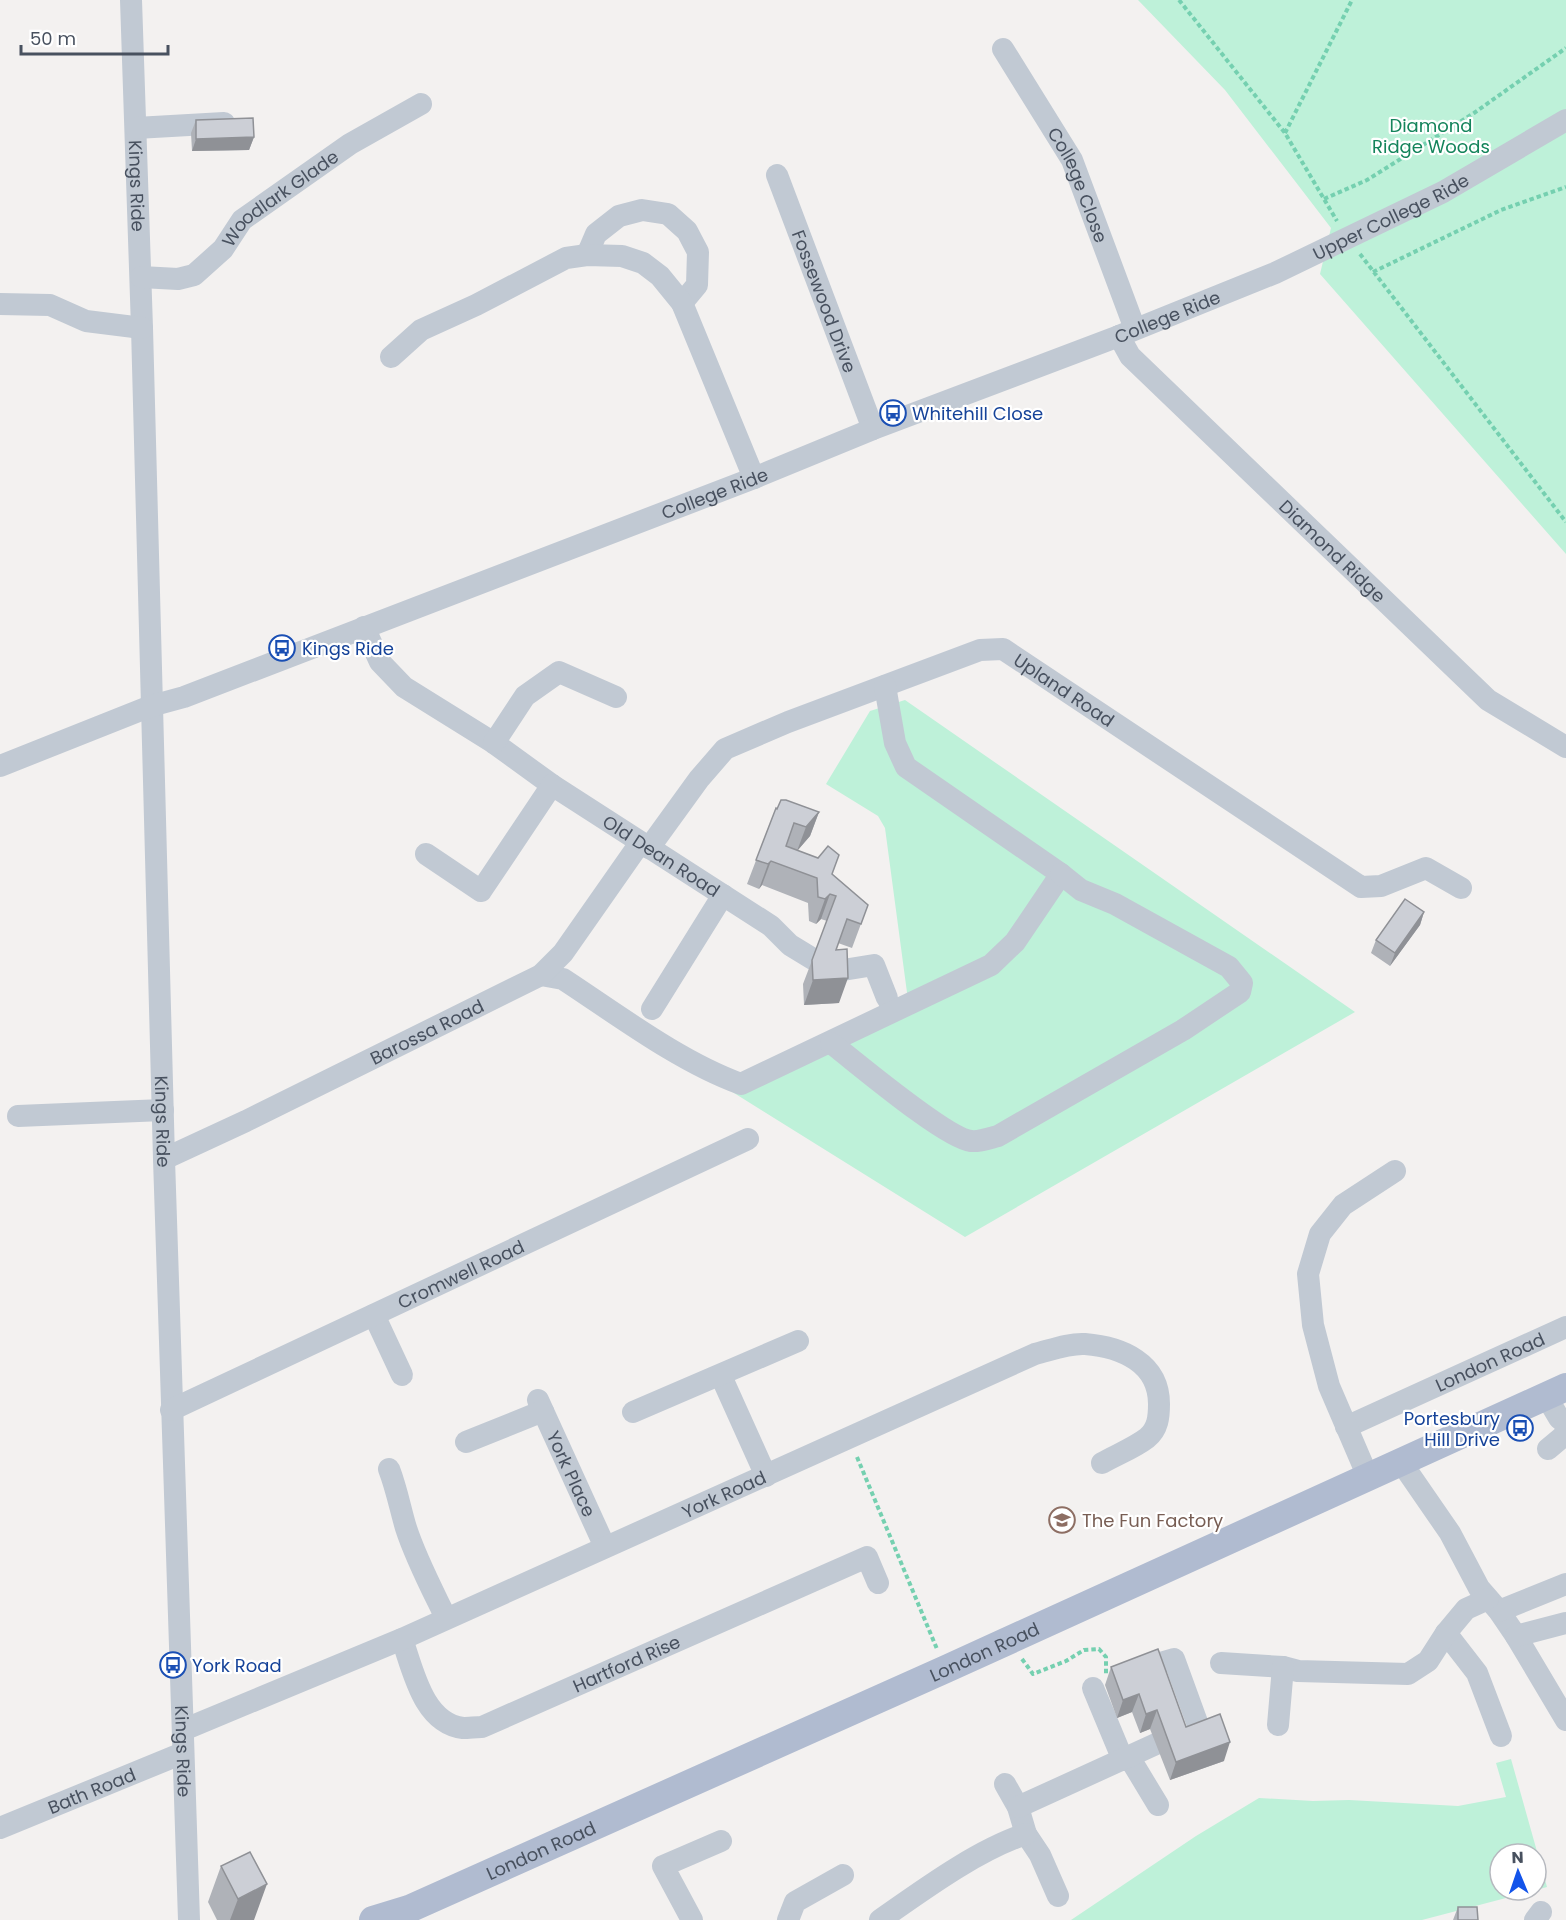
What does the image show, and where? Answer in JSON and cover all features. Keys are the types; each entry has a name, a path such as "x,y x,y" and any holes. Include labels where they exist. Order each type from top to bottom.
{"main road":[{"name":"London Road","path":"373,1920 403,1915 1556,1392"}],"street":[{"name":"Kings Ride","path":"131,0 141,277 171,1410 189,1920"},
{"name":"College Close","path":"1003,48 1072,160 1127,333"},
{"name":"Woodlark Glade","path":"141,277 178,279 194,275 224,249 242,220 350,144 421,104"},
{"name":"Upper College Ride","path":"1275,273 1443,192 1566,120"},
{"path":"136,128 241,122"},
{"name":"Fossewood Drive","path":"777,175 873,429"},
{"path":"587,255 596,234 619,216 642,210 668,214 687,231 698,252 697,285 682,303"},
{"path":"391,357 421,330 476,305 566,258 587,255 622,256 643,263 660,276 682,303 754,478"},
{"name":"College Ride","path":"0,766 151,706 184,697 754,478 873,429 1127,333 1275,273"},
{"path":"0,304 50,305 86,321 142,328"},
{"name":"Diamond Ridge","path":"1127,333 1130,356 1488,700 1566,747"},
{"name":"Old Dean Road","path":"364,627 380,662 404,687 494,743 552,785 771,926 790,945 843,970 874,965 887,998"},
{"name":"Upland Road","path":"645,845 724,749 788,722 980,650 1003,649 1361,887 1381,886 1419,862 1461,888"},
{"path":"494,743 525,696 559,672 616,698"},
{"path":"831,1043 941,1127 971,1141 983,1140 998,1136 1183,1030 1240,992 1242,983 1229,967 1115,904 1081,890 906,767 895,743 885,686"},
{"path":"426,854 480,891 552,785"},
{"name":"Barossa Road","path":"164,1159 246,1121 541,975 562,953 645,845"},
{"path":"541,975 563,979 693,1063 720,1077 741,1084 991,965 1015,942 1061,874"},
{"path":"651,1009 723,895"},
{"path":"18,1116 163,1110"},
{"name":"Cromwell Road","path":"171,1410 748,1139"},
{"path":"1368,1477 1329,1386 1313,1325 1308,1274 1320,1234 1343,1205 1395,1171"},
{"path":"374,1315 402,1375"},
{"name":"London Road","path":"1346,1427 1566,1327"},
{"path":"633,1412 798,1341"},
{"name":"York Road","path":"183,1730 402,1639 1035,1354 1059,1347 1084,1344 1129,1353 1150,1372 1159,1395 1159,1422 1148,1437 1102,1462"},
{"path":"721,1376 766,1476"},
{"path":"1548,1449 1566,1432 1565,1423 1559,1418 1556,1392"},
{"name":"York Place","path":"465,1442 541,1405 605,1547"},
{"path":"1401,1462 1450,1533 1479,1588 1516,1636 1566,1720"},
{"path":"389,1469 406,1528 426,1578 446,1618"},
{"name":"Hartford Rise","path":"402,1639 426,1703 446,1722 462,1728 482,1727 867,1557 878,1583"},
{"path":"1221,1663 1283,1667 1298,1671 1408,1674 1428,1661 1446,1633 1466,1609 1494,1605 1566,1584"},
{"path":"1516,1636 1566,1623"},
{"path":"1446,1633 1477,1673 1502,1736"},
{"path":"1018,1807 1146,1750 1201,1732 1174,1659 1150,1666"},
{"path":"1278,1725 1283,1667"},
{"path":"1093,1688 1146,1750 1158,1805"},
{"name":"Bath Road","path":"0,1828 183,1753"},
{"path":"1005,1784 1018,1807 1026,1834 1040,1855 1058,1896"},
{"path":"880,1920 977,1857 1008,1840 1026,1834"},
{"path":"692,1920 663,1866 721,1841"},
{"path":"788,1920 795,1902 843,1875"}],"path":[{"path":"1179,0 1285,133 1348,239 1566,522"},
{"path":"1285,133 1352,0"},
{"path":"1324,199 1367,180 1473,113 1566,48"},
{"path":"1373,272 1501,210 1566,187"},
{"path":"849,1438 946,1669"},
{"path":"1018,1654 1033,1674 1066,1661 1084,1650 1099,1649 1106,1657 1105,1678 1093,1688"}],"green space":[{"name":"Diamond Ridge Woods","path":"1138,0 1566,0 1566,554 1320,274 1331,228 1225,90"},
{"path":"905,700 1355,1012 965,1237 726,1088 908,1000 885,828 878,816 826,784 870,711"},
{"path":"1511,1759 1534,1842 1488,1842 1488,1902 1490,1902 1422,1920 1071,1920 1196,1836 1259,1798 1458,1806 1506,1797 1496,1763"}],"building":[{"path":"253,118 254,137 196,139 196,120"},
{"path":"781,800 819,812 806,827 794,823 786,846 818,858 828,846 839,855 832,874 868,905 861,924 847,919 836,950 847,949 848,978 813,980 812,960 836,896 830,894 825,899 818,897 817,878 771,861 768,864 756,860"},
{"path":"1405,899 1424,912 1395,953 1376,940"},
{"path":"1158,1649 1186,1727 1220,1714 1230,1742 1176,1762 1157,1710 1146,1714 1139,1694 1123,1700 1111,1667"},
{"path":"250,1852 267,1884 238,1899 221,1866"},
{"path":"1458,1907 1477,1907 1478,1920 1458,1920"}],"place":[{"name":"Whitehill Close","path":"893,413"},
{"name":"Kings Ride","path":"282,648"},
{"name":"Portesbury Hill Drive","path":"1520,1428"},
{"name":"The Fun Factory","path":"1062,1520"},
{"name":"York Road","path":"173,1665"}]}
